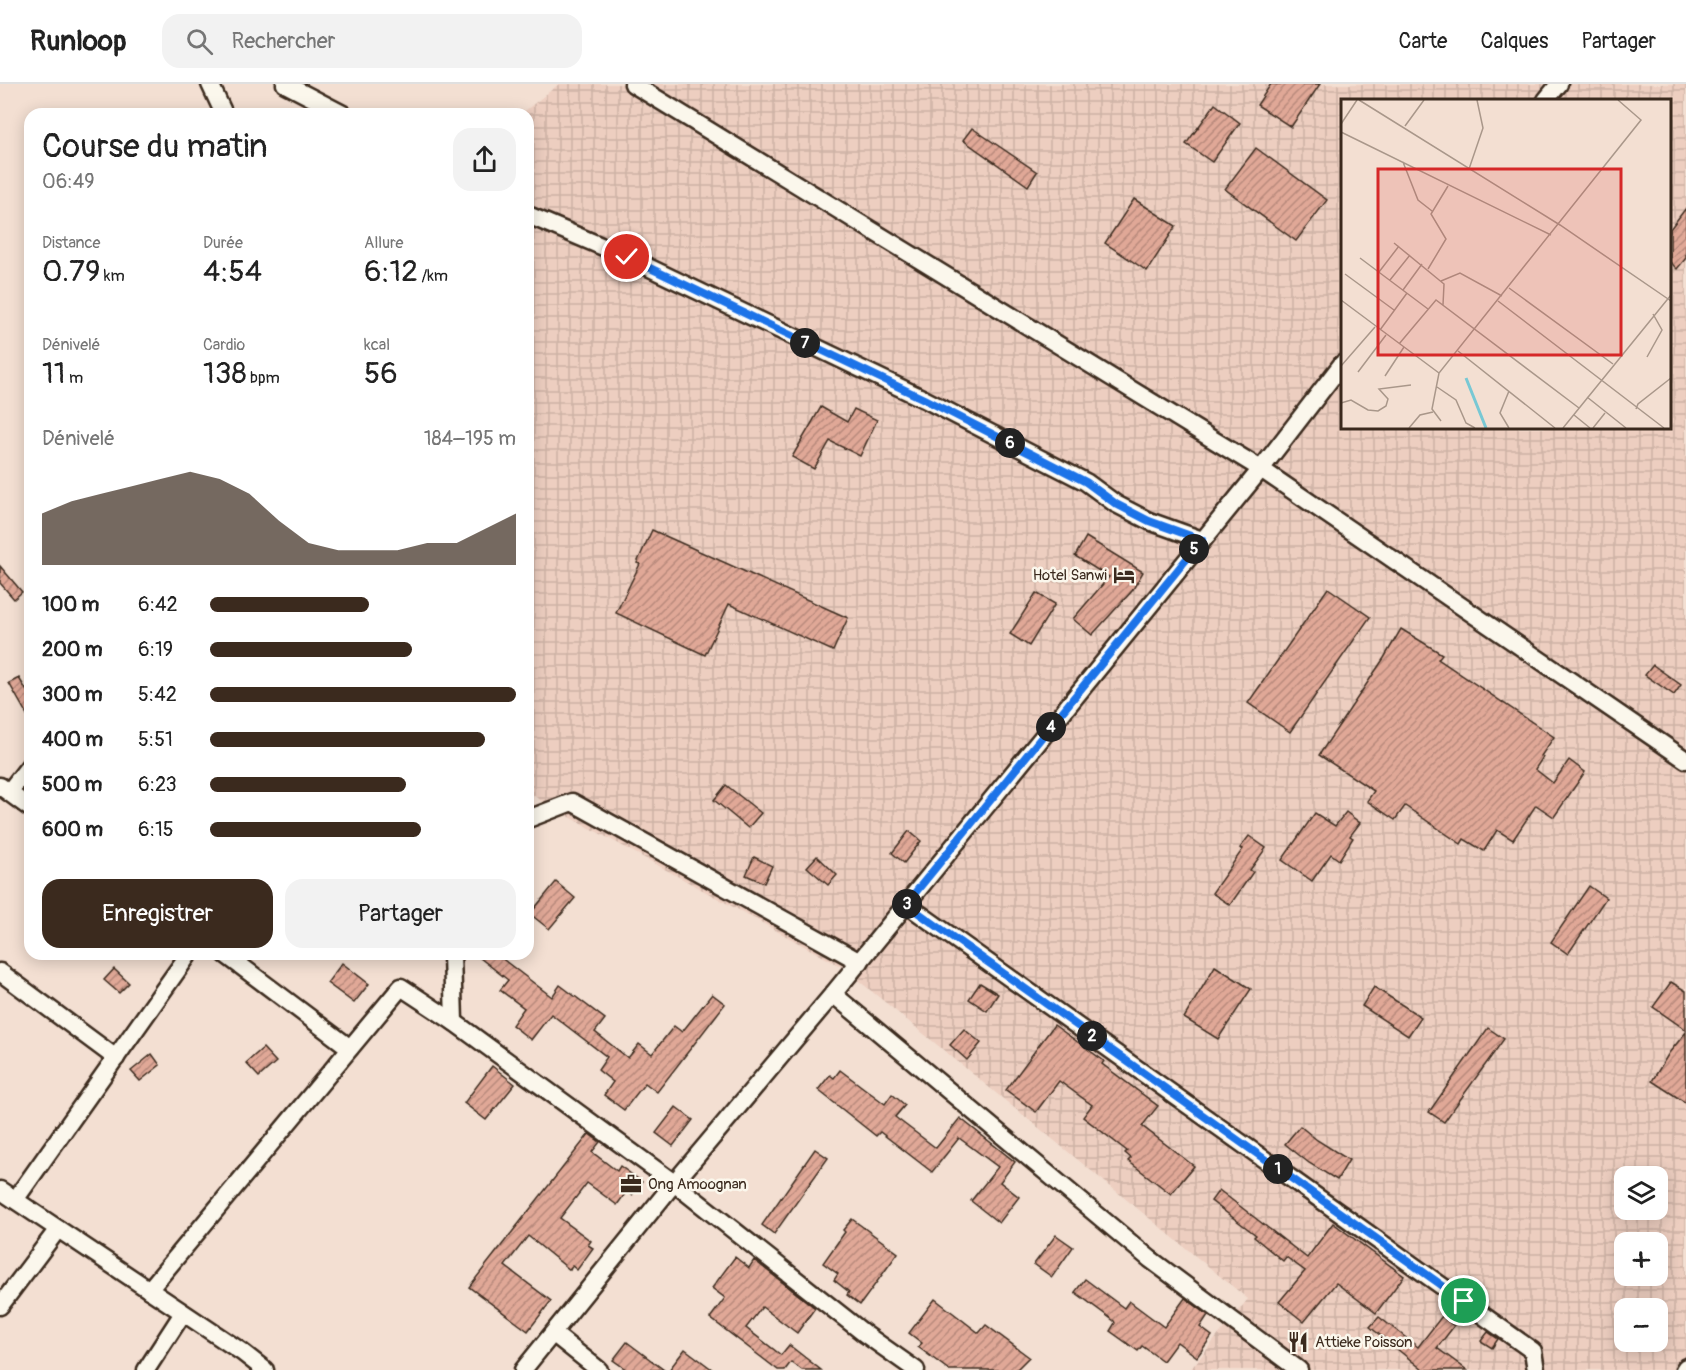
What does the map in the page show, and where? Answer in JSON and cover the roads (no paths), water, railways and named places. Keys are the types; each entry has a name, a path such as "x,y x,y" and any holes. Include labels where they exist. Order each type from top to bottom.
{"street":[{"path":"210,84 221,108"},
{"path":"285,84 331,108"},
{"path":"633,84 1261,469 1686,760"},
{"path":"1547,99 1559,84"},
{"path":"534,218 627,257 924,399 1086,482 1116,504 1149,521 1202,540"},
{"path":"524,1370 1261,469 1341,365"},
{"path":"24,771 4,789 24,804"},
{"path":"534,817 572,802 860,962"},
{"path":"906,904 1533,1351 1536,1370"},
{"path":"15,1200 185,960"},
{"path":"233,960 351,1048"},
{"path":"452,960 454,1022"},
{"path":"0,972 116,1058"},
{"path":"149,1290 401,987 454,1022 675,1183 865,1334 916,1370"},
{"path":"833,994 1150,1259 1299,1370"},
{"path":"0,1190 265,1370"},
{"path":"0,1306 58,1229"},
{"path":"146,1370 183,1313"},
{"path":"554,1334 599,1370"}],"place":[{"name":"Hotel Sanwi","path":"1124,575"},
{"name":"Ong Amoognan","path":"631,1184"},
{"name":"Attieke Poisson","path":"1298,1342"}]}
